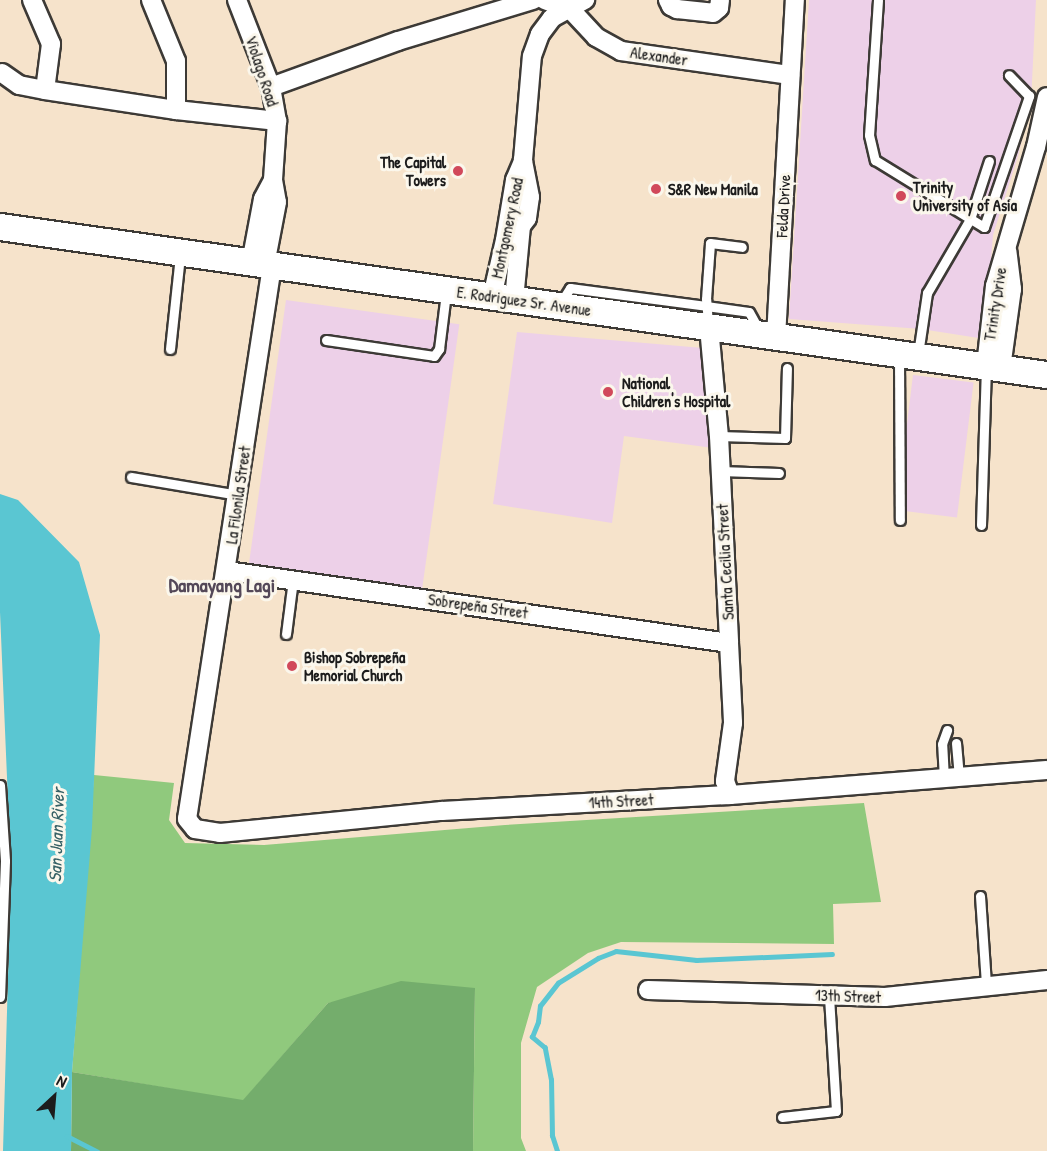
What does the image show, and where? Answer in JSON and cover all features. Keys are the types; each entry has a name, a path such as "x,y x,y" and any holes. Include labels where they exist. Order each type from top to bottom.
{"main road":[{"name":"E. Rodriguez Sr. Avenue","path":"0,227 503,298 567,292 707,310 769,336 1047,375"}],"street":[{"path":"32,0 51,44 45,90"},
{"path":"151,0 176,61 176,110"},
{"name":"Violago Road","path":"237,0 271,87 277,121 273,180 277,202 263,264"},
{"path":"271,87 398,41 533,0"},
{"name":"Alexander","path":"545,0 578,5 596,37 621,51 790,75"},
{"path":"668,0 671,6 677,9 713,13 719,8 720,0"},
{"name":"Felda Drive","path":"769,336 795,0"},
{"name":"Montgomery Road","path":"515,236 527,218 530,197 523,160 532,56 540,33 552,18 578,5"},
{"path":"2,74 19,85 45,90 176,110 277,121"},
{"name":"Trinity Drive","path":"993,367 1012,289 1006,244 1035,147 1047,97"},
{"name":"Montgomery Road","path":"503,298 515,236 515,180 523,160"},
{"name":"La Filonila Street","path":"195,829 188,819 238,495 263,264"},
{"name":"Santa Cecilia Street","path":"707,310 719,436 733,723 725,781 730,795"},
{"name":"Sobrepeña Street","path":"227,571 452,596 729,643"},
{"name":"14th Street","path":"195,829 219,832 452,811 730,795 1047,770"},
{"name":"13th Street","path":"648,990 885,998 997,988 1047,980"}],"lane":[{"path":"878,0 869,135 875,160 984,227 1029,96 1009,75"},
{"path":"900,520 908,355 927,293 970,219 989,160"},
{"path":"707,310 710,243 742,247"},
{"path":"170,349 180,253"},
{"path":"326,340 434,356 439,349 447,290"},
{"path":"981,525 993,367"},
{"path":"719,436 786,438 787,368"},
{"path":"720,471 779,473"},
{"path":"131,477 238,495"},
{"path":"286,634 293,579"},
{"path":"947,730 942,744 952,778"},
{"path":"952,778 956,743"},
{"path":"0,785 5,861 0,997"},
{"path":"980,896 997,988"},
{"path":"782,1116 836,1111 829,995"}],"shaded area":[{"name":"Trinity University of Asia","path":"809,0 1036,0 1031,102 1018,156 993,235 985,339 921,329 789,319"},
{"path":"286,300 459,324 421,594 248,569"},
{"name":"National Children's Hospital","path":"517,332 703,348 713,448 624,436 612,523 493,504"},
{"path":"913,375 974,382 957,517 896,510"}],"green space":[{"path":"94,775 174,783 169,820 185,843 264,845 505,825 864,803 881,902 833,904 834,944 621,942 588,953 537,987 521,1043 521,1138 526,1151 473,1151 475,988 328,1003 243,1101 72,1072"},
{"path":"401,981 475,988 473,1151 71,1151 72,1072 243,1100 328,1003"}],"water":[{"name":"San Juan River","path":"0,494 18,500 79,562 100,635 92,828 72,1072 71,1151 3,1151 11,872 0,612"}],"waterway":[{"path":"557,1151 552,1136 551,1080 545,1048 532,1037 538,1022 540,1006 558,983 598,958 616,951 696,960 832,954"},
{"path":"67,1136 97,1151"}],"place":[{"name":"The Capital Towers","path":"458,171"},
{"name":"S&R New Manila","path":"656,189"},
{"name":"Trinity University of Asia","path":"901,196"},
{"name":"National Children's Hospital","path":"608,392"},
{"name":"Bishop Sobrepeña Memorial Church","path":"292,666"}],"district":[{"name":"Damayang Lagi","path":"222,584"}]}
